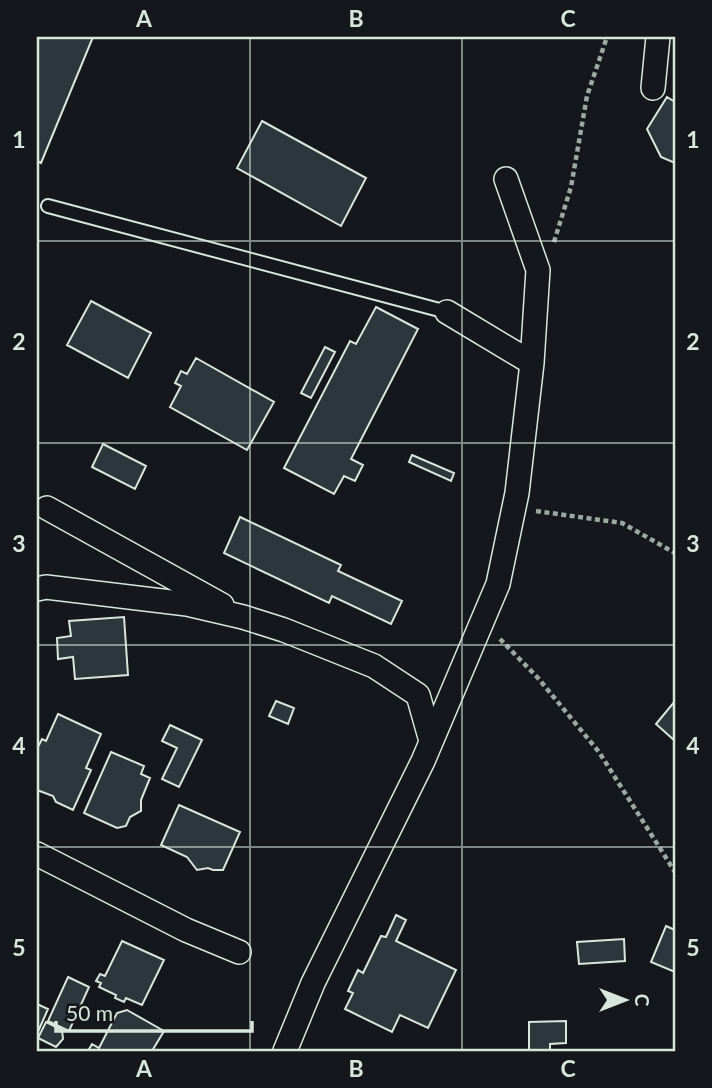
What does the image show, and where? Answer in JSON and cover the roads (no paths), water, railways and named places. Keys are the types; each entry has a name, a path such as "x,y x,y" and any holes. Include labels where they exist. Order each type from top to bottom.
{"street":[{"path":"653,88 658,37"},
{"path":"285,1051 313,984 431,741 498,584 514,508 532,363 538,270 506,179"},
{"path":"447,312 532,363"},
{"path":"47,508 243,617"},
{"path":"37,589 46,587 187,604 284,630 374,666 418,695 431,741"},
{"path":"37,854 187,930 239,952"}],"lane":[{"path":"48,206 447,312"}]}
